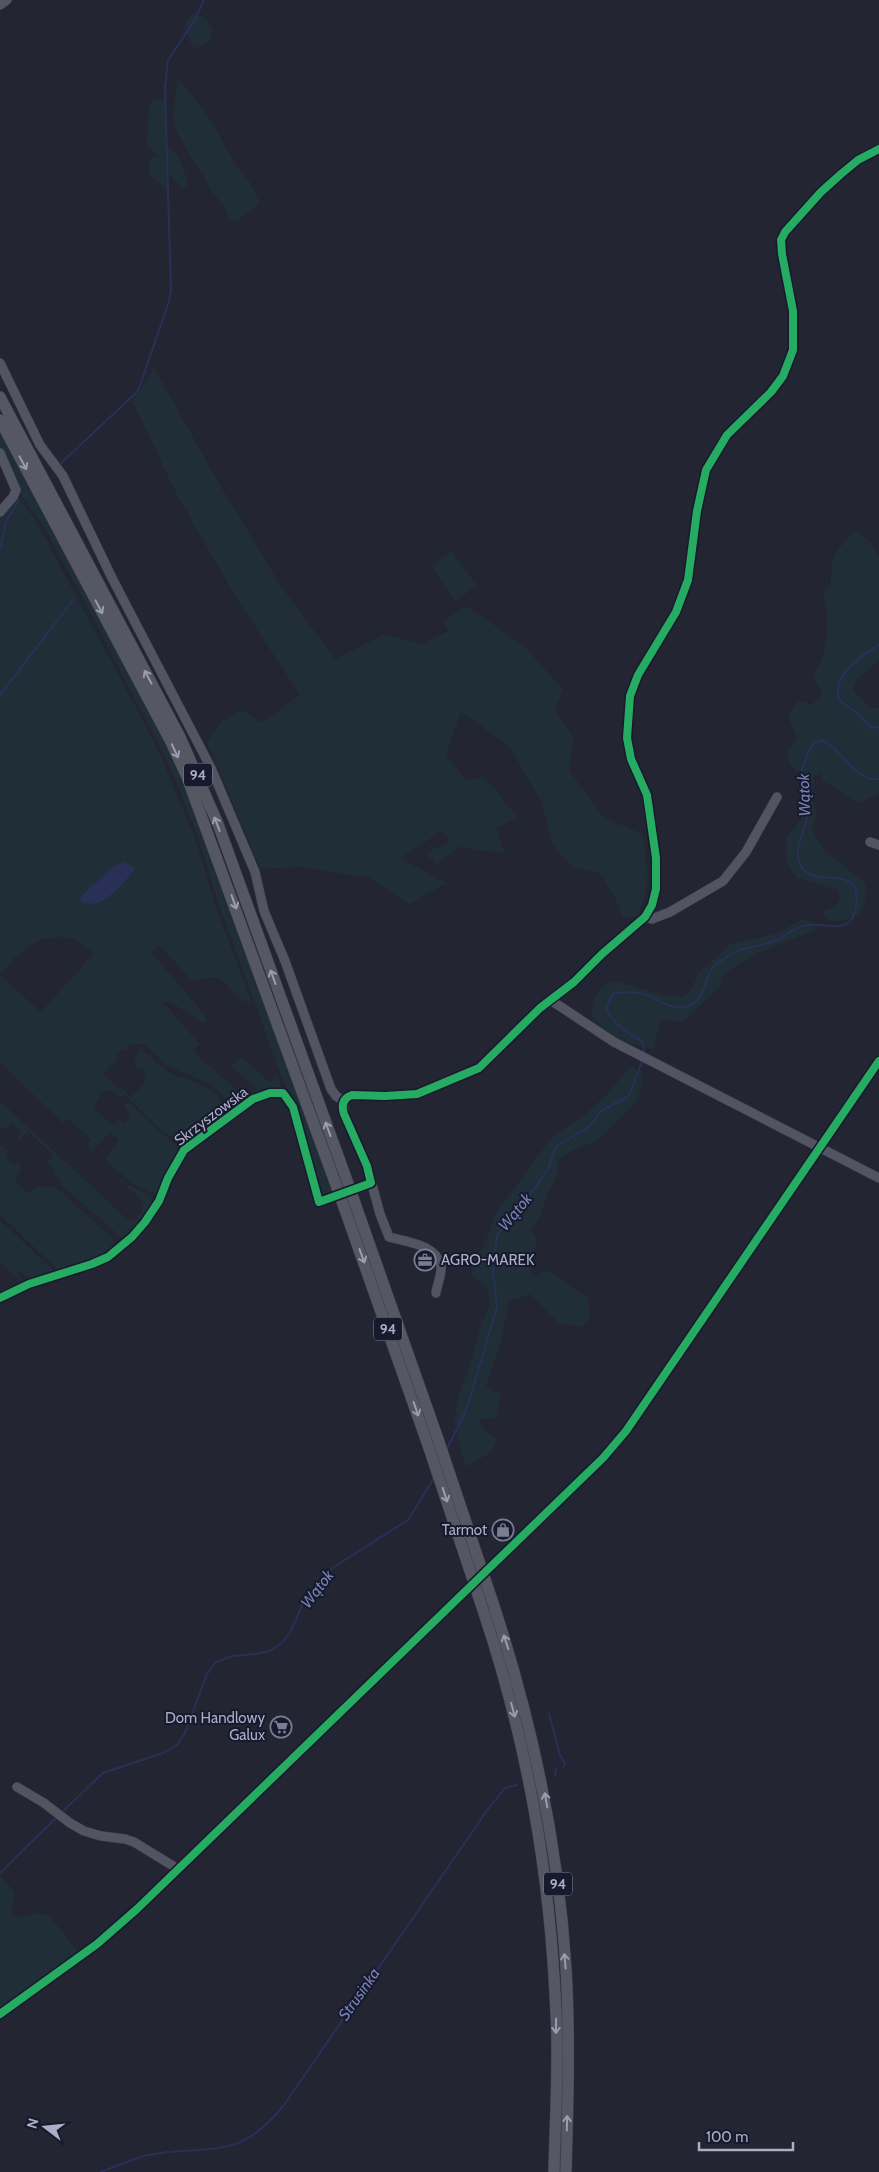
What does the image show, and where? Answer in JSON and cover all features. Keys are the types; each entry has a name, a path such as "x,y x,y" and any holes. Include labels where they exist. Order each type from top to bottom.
{"main road":[{"name":"94","path":"0,397 180,736 198,774 345,1175 350,1208 500,1662 520,1735 543,1853 550,1909 556,2015 554,2172"},
{"name":"94","path":"0,420 171,742 187,777 332,1174 350,1208 438,1439 510,1656 545,1794 554,1852 566,1969 568,2084 566,2172"}],"street":[{"path":"0,5 7,0"},
{"path":"344,1101 352,1095 417,1094 479,1068 540,1008 552,1001 645,917 652,905 656,889 656,858 648,795 632,759 627,738 630,696 638,675 676,612 688,580 706,470 727,435 771,392 783,376 793,350 793,311 782,254 782,240 785,232 821,192 841,174 858,160 879,149"},
{"path":"0,364 40,445 62,476 112,578 198,739 256,872 264,911 291,976 331,1088 336,1096 344,1101"},
{"path":"0,453 16,490 13,497 0,512"},
{"path":"645,917 652,919 670,912 723,881 746,852 777,797"},
{"path":"870,842 879,845"},
{"path":"552,1001 614,1042 879,1178"},
{"path":"0,2014 97,1944 178,1869 603,1458 626,1431 879,1061"},
{"name":"Skrzyszowska","path":"0,1298 29,1284 108,1257 132,1237 145,1222 159,1201 168,1178 184,1150 253,1099 270,1093 283,1093 293,1107 319,1202 371,1183"},
{"path":"344,1101 344,1114 367,1166 389,1237 429,1249 436,1255 441,1268 436,1293"},
{"path":"17,1787 68,1822 101,1836 134,1842 178,1869"}],"shaded area":[{"path":"193,14 204,17 213,30 210,41 194,49 184,29 186,22"},
{"path":"178,77 211,120 236,166 249,181 260,203 236,222 229,219 224,206 213,193 177,133 173,118"},
{"path":"152,100 165,101 166,144 171,147 181,162 187,186 183,188 172,177 167,167 167,191 149,173 148,163 154,156 158,157 147,143 149,106"},
{"path":"154,368 217,480 281,586 335,659 385,634 421,644 449,631 443,621 466,606 523,645 563,689 555,709 574,740 569,770 603,817 643,834 648,880 639,916 623,918 618,904 601,874 572,867 552,844 542,803 509,746 461,712 446,755 466,780 484,777 518,817 496,828 504,853 458,847 437,865 425,853 450,842 442,831 401,858 446,883 409,904 370,878 302,867 260,869 207,742 221,722 243,710 261,723 300,695 237,599 177,495 133,402"},
{"path":"0,433 163,739 193,807 333,1195 321,1196 292,1100 277,1065 217,899 195,829 170,767 44,527 19,492 0,450"},
{"path":"18,496 34,518 157,747 197,843 214,902 251,1001 245,1002 237,997 224,982 214,977 195,982 191,980 159,945 152,953 205,1015 205,1022 201,1022 172,1003 162,1001 200,1044 193,1051 244,1097 257,1090 231,1066 238,1059 242,1058 269,1081 277,1075 282,1088 235,1108 212,1085 164,1064 146,1045 136,1044 128,1046 126,1051 122,1050 116,1056 118,1058 104,1074 119,1089 121,1088 131,1097 144,1084 145,1072 142,1069 137,1069 134,1058 140,1048 171,1074 198,1083 213,1091 219,1097 228,1113 186,1145 161,1130 124,1094 120,1098 111,1090 102,1091 94,1108 112,1125 119,1120 124,1123 132,1115 124,1107 125,1103 129,1103 181,1150 158,1194 136,1185 105,1158 119,1140 110,1132 93,1151 125,1183 150,1196 152,1204 142,1220 124,1240 59,1183 60,1180 54,1174 54,1169 47,1163 53,1155 28,1131 20,1140 17,1137 21,1132 11,1123 7,1128 5,1126 0,1131 0,1101 129,1221 135,1219 141,1211 143,1202 86,1146 91,1139 68,1119 63,1123 0,1063 0,975 41,1012 93,954 86,947 70,938 52,937 34,943 25,949 0,974 0,514","holes":["134,871 103,901 80,899 99,879"]},
{"path":"856,529 872,544 879,556 879,661 857,679 853,691 872,708 879,708 879,794 859,803 823,781 820,772 814,778 813,801 817,816 812,827 816,836 827,852 866,884 865,904 858,915 837,922 826,919 822,911 836,906 840,898 837,890 797,878 786,861 786,839 806,812 799,773 790,765 786,752 797,738 788,717 798,701 812,705 822,692 813,675 823,656 827,635 823,592 831,584 832,565 836,553"},
{"path":"452,551 477,586 455,601 431,566"},
{"path":"804,918 818,929 761,952 723,975 720,986 683,1022 661,1020 653,1049 635,1045 618,1038 597,1022 591,1014 595,996 606,983 617,981 659,994 683,997 690,992 698,974 728,945 779,933"},
{"path":"631,1066 643,1075 638,1100 597,1141 569,1152 558,1160 558,1175 550,1188 540,1216 531,1230 537,1240 530,1264 533,1278 547,1270 588,1298 590,1318 581,1327 558,1323 530,1294 509,1301 502,1337 486,1386 501,1394 497,1417 478,1420 484,1430 497,1440 492,1452 465,1467 454,1420 459,1394 470,1365 482,1322 490,1304 486,1285 472,1277 472,1260 483,1248 495,1215 553,1135 579,1120 604,1097"},
{"path":"0,1144 8,1152 5,1157 14,1165 18,1161 20,1164 21,1168 16,1180 17,1184 27,1193 38,1186 56,1187 111,1237 116,1247 102,1257 60,1272 0,1215"},
{"path":"0,1220 51,1268 52,1274 31,1281 19,1271 17,1273 26,1283 24,1284 0,1262"},
{"path":"0,1874 15,1893 12,1913 18,1917 37,1913 49,1915 78,1952 0,2007"}],"water":[{"path":"124,862 134,868 134,871 111,895 97,903 82,902 80,899 82,895 114,866"}],"waterway":[{"path":"61,463 138,391 168,304 171,291 165,88 168,60 193,23 204,0"},
{"path":"24,496 27,493"},
{"path":"0,549 6,521 18,502"},
{"path":"0,695 73,600"},
{"name":"Wątok","path":"879,645 867,652 848,669 843,675 838,688 839,700 857,713 871,728 879,727"},
{"name":"Wątok","path":"644,1055 643,1042 618,1025 606,1009 613,993 638,993 670,1006 685,1007 691,1005 699,997 710,972 715,966 737,951 772,942 803,926 837,926 850,922 856,907 856,892 852,884 845,880 816,876 807,872 800,864 798,857 799,844 807,819 801,775 813,744 821,740 829,744 862,775 870,779 879,779"},
{"name":"Wątok","path":"446,1451 467,1408 497,1307 493,1271 497,1235 536,1187 549,1167 556,1146 588,1128 601,1111 629,1096 643,1059"},
{"name":"Wątok","path":"61,1813 103,1773 163,1753 177,1745 185,1733 207,1674 216,1662 232,1656 270,1651 282,1643 291,1631 304,1601 329,1570 408,1520 434,1478"},
{"name":"Strusinka","path":"549,1714 560,1755 565,1764 564,1766"},
{"name":"Strusinka","path":"555,1775 556,1768"},
{"name":"Strusinka","path":"170,2152 220,2148 233,2145 246,2140 270,2121 284,2105 486,1812 505,1788 517,1785"},
{"name":"Wątok","path":"0,1873 58,1816"},
{"name":"Strusinka","path":"101,2172 143,2156 167,2152"}],"cycle path":[{"path":"0,1298 29,1284 108,1257 132,1237 145,1222 159,1201 168,1178 184,1150 253,1099 270,1093 283,1093 293,1107 319,1202 371,1183 367,1166 344,1114 343,1105 347,1098 352,1095 385,1096 417,1094 479,1068 540,1008 574,982 602,954 645,917 652,905 656,889 656,858 647,795 631,759 627,738 630,696 638,675 676,612 688,580 697,511 706,470 727,435 771,392 783,376 793,350 793,311 781,240 785,232 821,192 858,160 879,149"},
{"path":"0,2014 97,1944 137,1909 603,1458 626,1431 879,1061"}],"place":[{"name":"AGRO-MAREK","path":"425,1260"},
{"name":"Tarmot","path":"503,1530"},
{"name":"Dom Handlowy Galux","path":"281,1727"}]}
